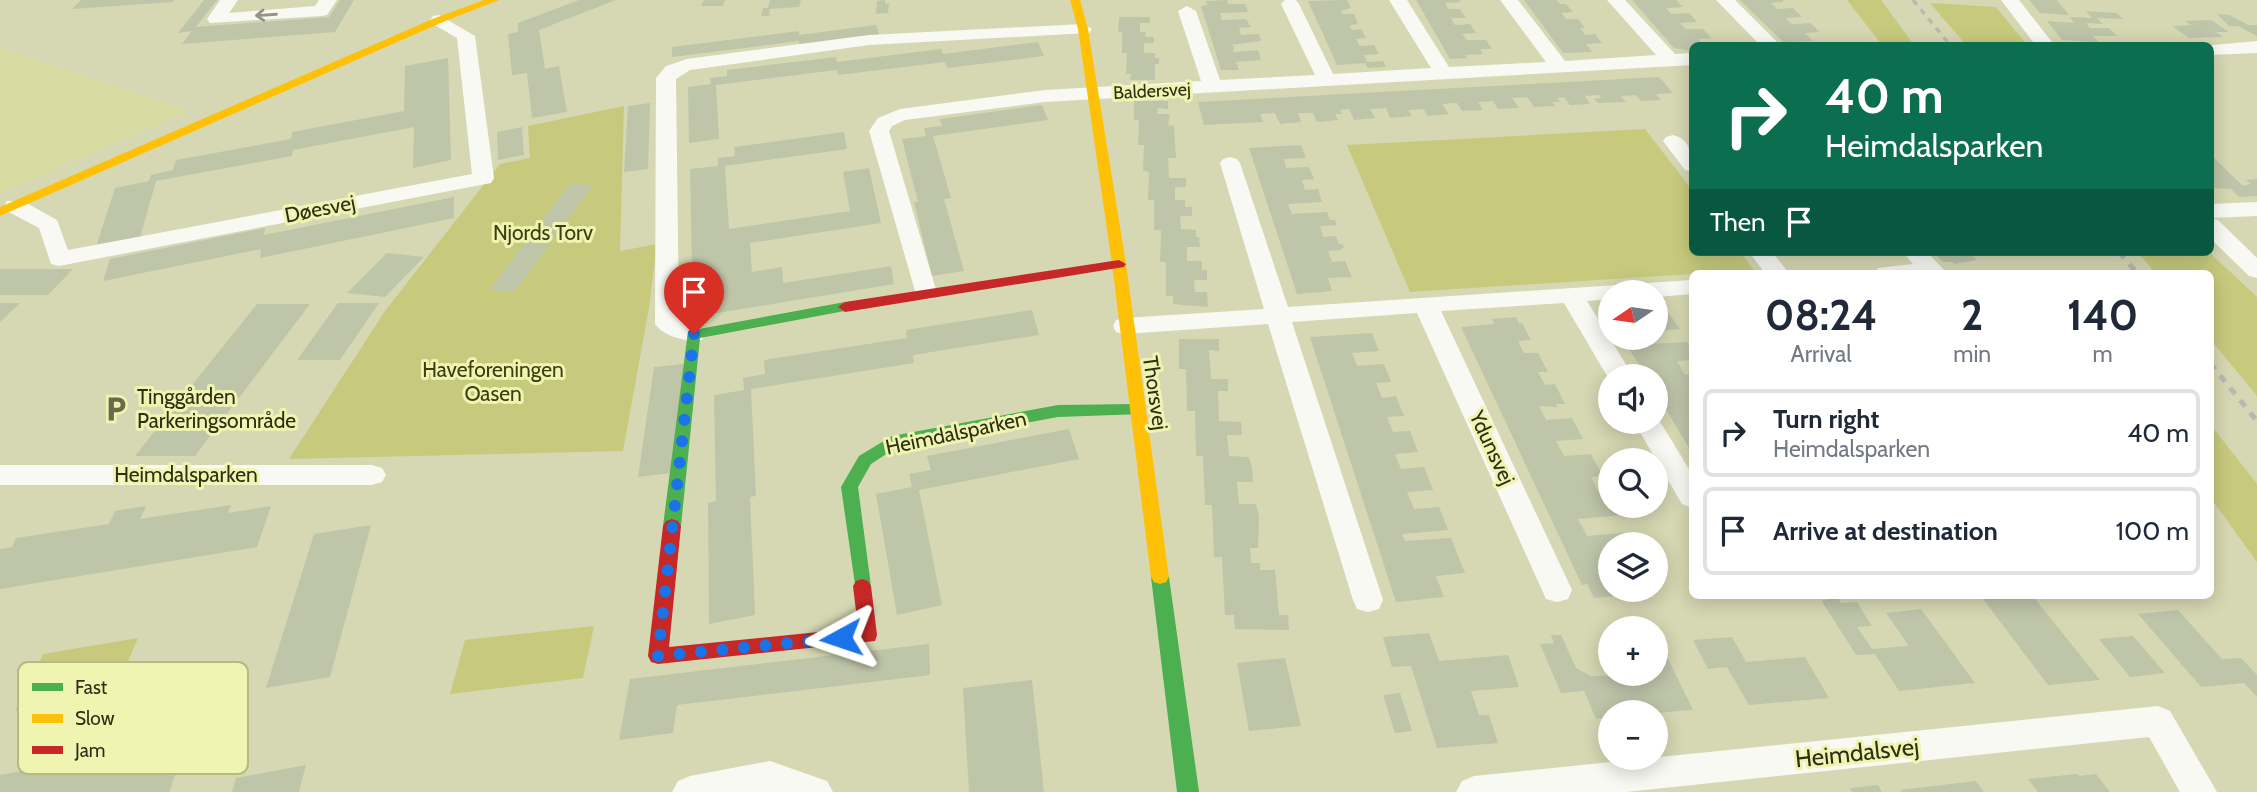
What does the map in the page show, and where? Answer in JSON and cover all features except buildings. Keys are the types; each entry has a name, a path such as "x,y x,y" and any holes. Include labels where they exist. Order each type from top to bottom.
{"street":[{"path":"229,0 216,19 321,11 328,0"},
{"name":"Døesvej","path":"7,209 439,20 494,0"},
{"name":"Thorsvej","path":"1075,0 1083,29 1119,264 1188,792"},
{"path":"1398,0 1444,74"},
{"path":"1508,0 1560,67"},
{"path":"1616,0 1670,60"},
{"path":"1725,0 1768,42"},
{"path":"2010,0 2043,42"},
{"path":"1290,5 1327,81"},
{"name":"Baldersvej","path":"1187,11 1213,88"},
{"name":"Døesvej","path":"7,209 49,225 59,259 483,178 466,36 439,20"},
{"path":"1083,29 869,40 687,65 673,70 666,78 667,324 694,334 925,293 1119,264"},
{"path":"2214,49 2257,47"},
{"name":"Baldersvej","path":"1091,94 1689,59"},
{"path":"925,293 879,131 884,122 900,115 1045,96 1091,94"},
{"path":"1673,141 1689,162"},
{"path":"1230,163 1368,600"},
{"path":"2214,211 2257,209"},
{"path":"2214,229 2257,271"},
{"path":"1763,256 1775,270"},
{"path":"1918,256 1932,270"},
{"path":"1668,288 1689,287"},
{"path":"1125,326 1598,293"},
{"path":"1571,295 1613,364"},
{"name":"Ydunsvej","path":"1426,306 1557,590"},
{"name":"Heimdalsparken","path":"694,334 658,656 868,635 849,487 857,466 873,452 892,442 1058,411 1136,410"},
{"path":"1654,434 1689,492"},
{"name":"Heimdalsparken","path":"0,475 372,475"},
{"name":"Heimdalsvej","path":"1474,792 2158,721 2199,792"},
{"path":"690,792 770,777 815,792"}],"shaded area":[{"path":"0,48 189,111 0,193"}],"green space":[{"path":"1847,0 1881,0 1912,42 1880,42"},
{"path":"1930,3 1996,7 2025,42 1963,42"},
{"path":"624,106 620,251 657,244 649,308 623,451 289,459 385,311 500,164 530,158 528,126"},
{"path":"1645,129 1689,186 1689,256 1743,256 1754,270 1689,270 1689,274 1410,292 1347,145"},
{"path":"2141,256 2213,256 2257,297 2257,396 2214,344 2214,270 2153,270"},
{"path":"2214,429 2257,484 2257,562 2214,503"},
{"path":"594,626 583,678 450,694 465,640"},
{"path":"138,638 128,662 39,662 43,654"}],"railway":[{"path":"1913,0 1948,42"},
{"path":"2122,256 2134,270"},
{"path":"2214,368 2257,421"}],"traffic: fast":[{"path":"672,526 693,334 845,307"},
{"path":"862,586 849,487 865,460 892,442 1058,411 1136,410"},
{"path":"1160,577 1188,792"}],"traffic: slow":[{"path":"0,212 439,20 494,0"},
{"path":"1075,0 1083,29 1119,264 1160,577"}],"traffic: jam":[{"path":"845,307 1119,264"},
{"path":"672,526 658,656 868,635 862,586"}],"place":[{"name":"Tinggården Parkeringsområde","path":"116,409"}],"route":[{"path":"694,334 658,656 841,638"}],"park label":[{"name":"Njords Torv","path":"543,233"},
{"name":"Haveforeningen Oasen","path":"493,382"}]}
